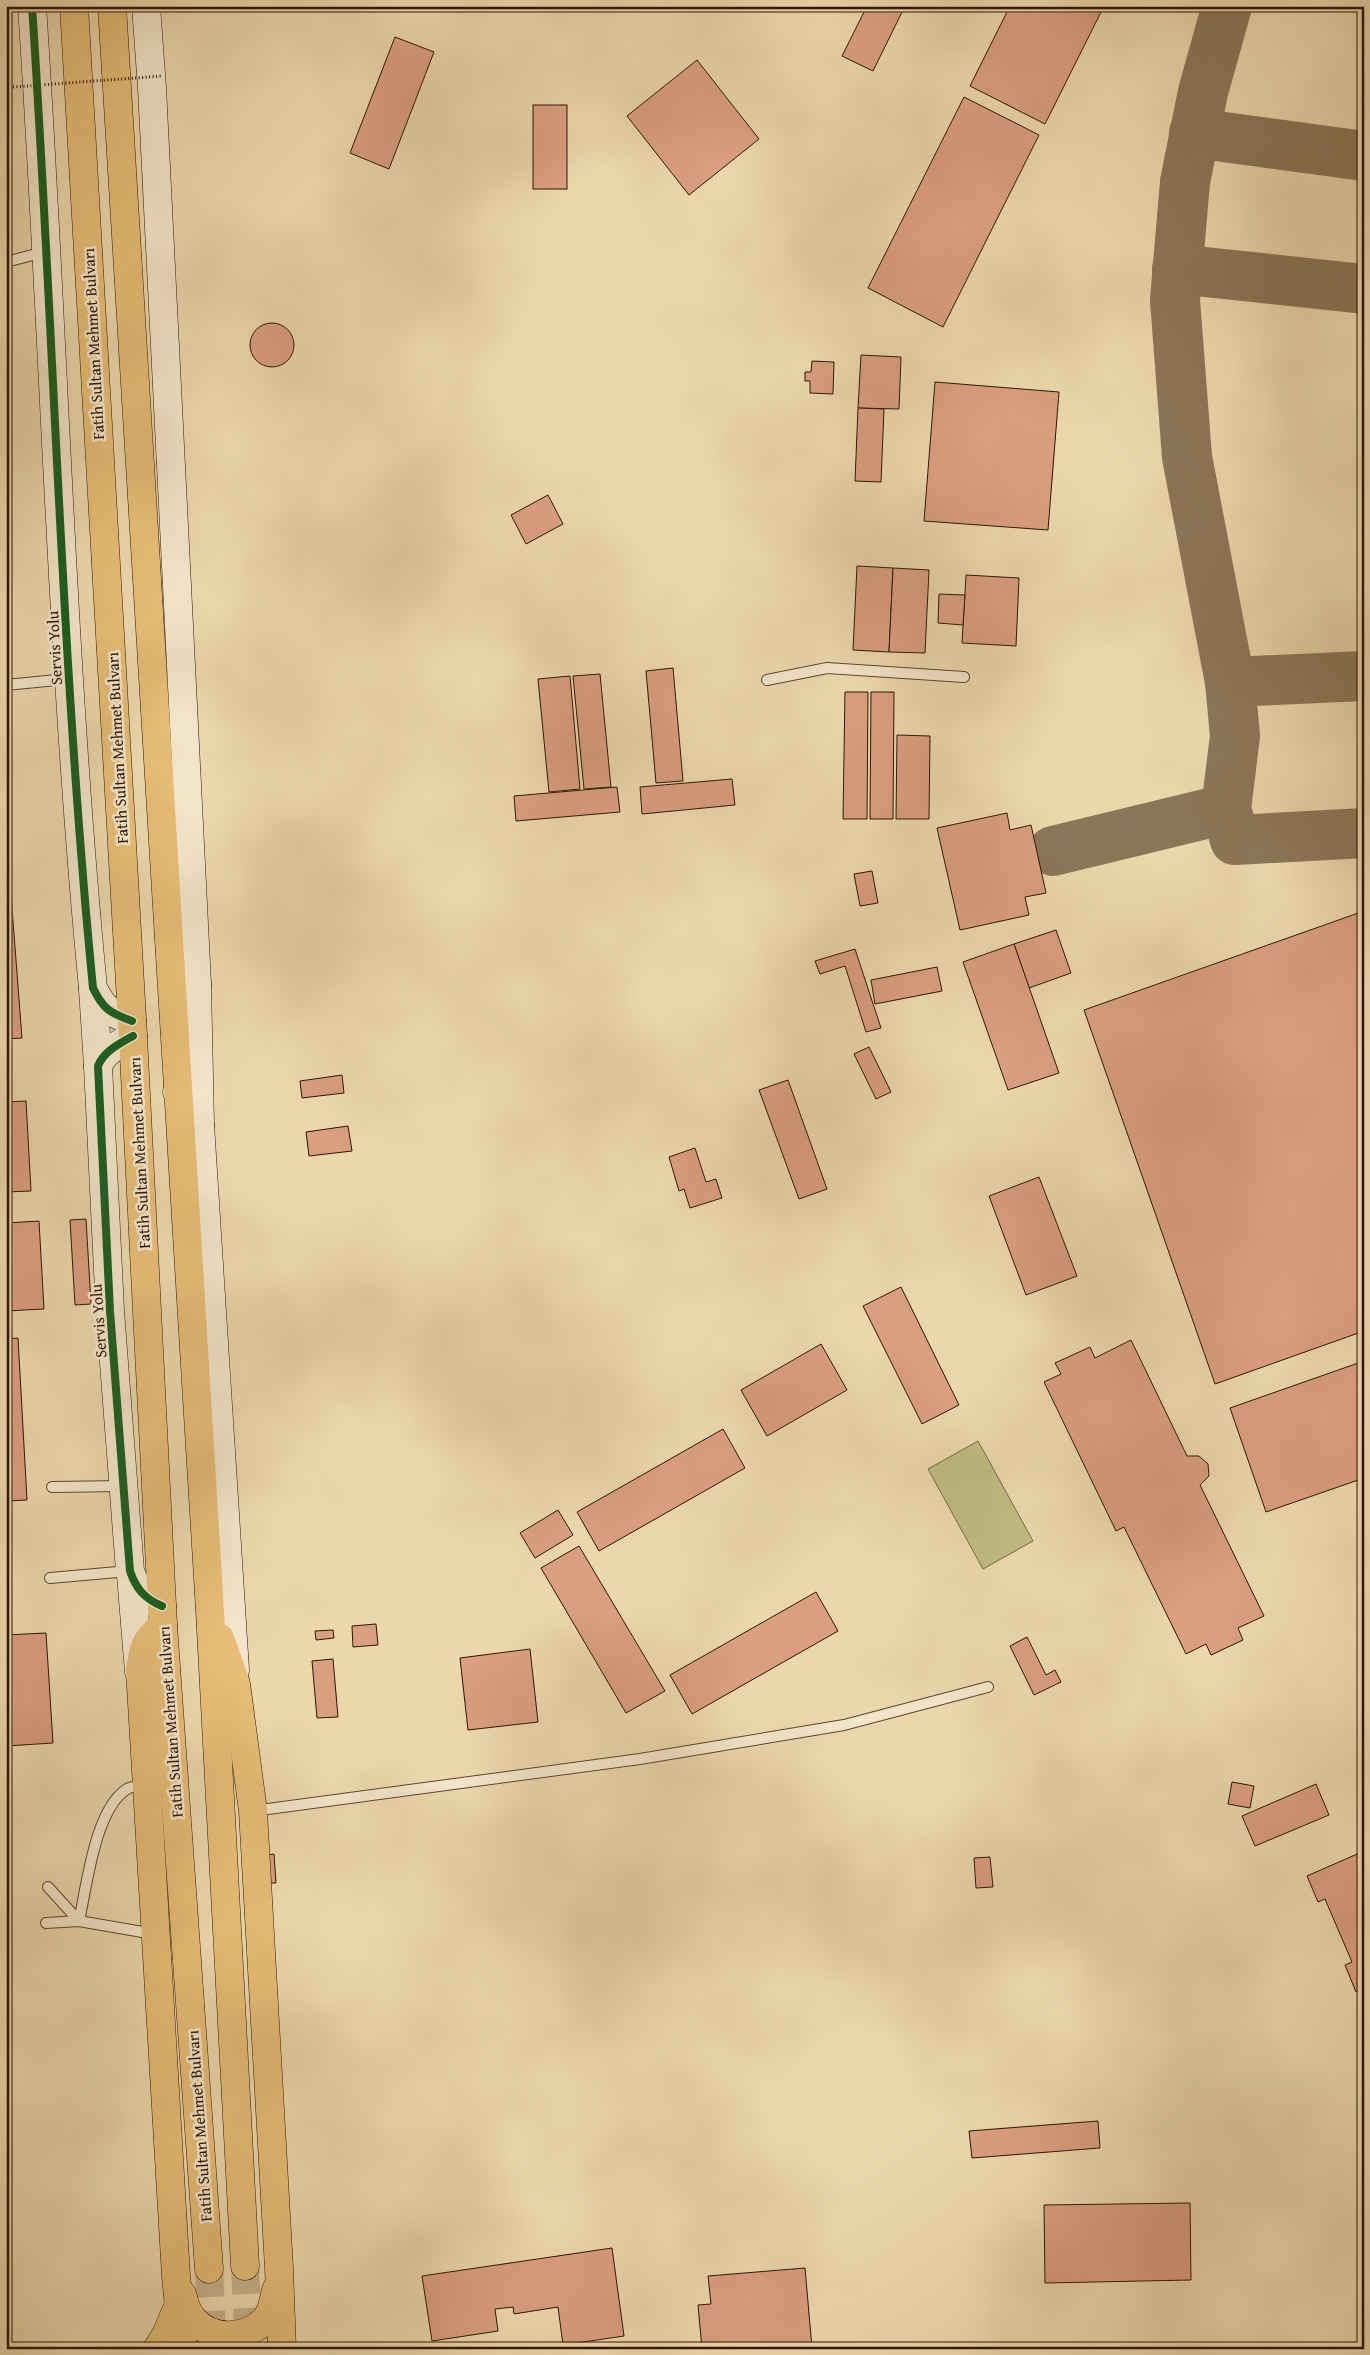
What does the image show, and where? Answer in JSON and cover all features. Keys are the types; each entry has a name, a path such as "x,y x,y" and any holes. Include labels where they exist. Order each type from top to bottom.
{"main road":[{"name":"Fatih Sultan Mehmet Bulvarı","path":"74,6 133,1029 163,1615 209,2269"},
{"path":"112,6 210,1611 245,2266"},
{"path":"210,1611 236,1684 253,1811 282,2349"},
{"path":"163,1615 144,1646 140,1669 140,1695 176,2276 183,2349"},
{"path":"176,2276 184,2302 192,2319 210,2333 231,2336 252,2330 267,2318 274,2300 279,2268"},
{"path":"157,2349 166,2335 179,2304"}],"street":[{"name":"Servis Yolu","path":"32,6 48,251 80,855 93,988 110,1302 130,1571 138,1590 163,1615"},
{"path":"146,6 157,82 197,984 200,1124 236,1684"},
{"path":"174,1012 197,984"},
{"name":"Servis Yolu","path":"93,988 100,1003 133,1029"},
{"path":"98,1066 101,1059 133,1029"},
{"path":"177,1092 200,1124"},
{"path":"130,1571 140,1695"}],"lane":[{"path":"6,262 48,251"},
{"path":"767,680 827,668 964,677"},
{"path":"6,685 70,679"},
{"path":"52,1487 124,1486"},
{"path":"50,1578 130,1571"},
{"path":"253,1811 640,1760 844,1725 988,1686"},
{"path":"79,1921 106,1812 119,1795 129,1788 146,1786"},
{"path":"48,1887 79,1921"},
{"path":"46,1923 79,1921 155,1934"}],"path":[{"path":"13,87 157,82"}],"shaded area":[{"path":"978,1441 1033,1541 983,1569 928,1469"}],"building":[{"path":"438,6 452,6 450,11"},
{"path":"867,6 905,6 873,71 842,56"},
{"path":"1010,6 1104,6 1045,124 970,86"},
{"path":"395,37 434,52 389,169 350,153"},
{"path":"697,60 759,139 689,195 627,116"},
{"path":"964,97 1039,135 943,327 868,288"},
{"path":"533,105 567,105 567,189 533,189"},
{"path":"276,323 288,329 293,336 293,354 288,361 281,366 268,367 260,364 253,357 250,341 253,333 260,326"},
{"path":"861,355 901,357 899,409 858,408"},
{"path":"812,361 834,362 833,394 810,393 810,381 805,381 805,372 811,372"},
{"path":"935,382 1059,392 1048,530 924,521"},
{"path":"858,408 884,409 881,482 855,481"},
{"path":"548,495 563,524 526,544 511,515"},
{"path":"857,566 893,568 889,652 853,650"},
{"path":"893,568 929,570 925,653 889,652"},
{"path":"966,575 1019,578 1016,646 962,643"},
{"path":"939,594 965,595 963,625 938,623"},
{"path":"673,668 683,781 656,783 646,671"},
{"path":"600,674 611,787 584,789 573,676"},
{"path":"570,676 580,789 549,792 538,679"},
{"path":"845,692 868,692 867,819 843,819"},
{"path":"871,692 894,692 893,819 870,819"},
{"path":"897,735 930,736 929,819 896,819"},
{"path":"732,779 735,805 642,814 640,787"},
{"path":"617,787 620,812 516,821 514,796"},
{"path":"1007,813 1010,830 1031,825 1046,893 1025,897 1029,915 960,930 937,828"},
{"path":"872,871 878,903 860,906 854,874"},
{"path":"6,882 10,882 22,1038 6,1039"},
{"path":"1364,911 1364,1331 1215,1384 1084,1010"},
{"path":"1056,930 1071,973 1029,988 1014,944"},
{"path":"1014,944 1059,1073 1008,1090 963,962"},
{"path":"855,949 881,1028 866,1032 845,966 820,974 815,961"},
{"path":"937,967 942,991 875,1004 871,980"},
{"path":"869,1047 891,1092 876,1099 854,1054"},
{"path":"342,1075 344,1093 302,1098 300,1081"},
{"path":"788,1080 827,1189 799,1199 759,1090"},
{"path":"26,1101 31,1191 6,1192 6,1102"},
{"path":"348,1126 352,1151 309,1156 306,1132"},
{"path":"695,1148 706,1182 716,1179 722,1198 690,1208 684,1189 679,1191 669,1157"},
{"path":"1039,1177 1077,1276 1026,1295 989,1196"},
{"path":"86,1219 91,1304 75,1305 70,1220"},
{"path":"39,1221 44,1309 6,1311 6,1223"},
{"path":"901,1287 959,1405 922,1424 863,1306"},
{"path":"18,1338 27,1500 6,1501 6,1339"},
{"path":"1131,1340 1187,1456 1199,1456 1208,1464 1209,1476 1200,1485 1264,1616 1238,1628 1243,1640 1211,1655 1206,1644 1186,1654 1124,1527 1116,1531 1044,1382 1061,1374 1055,1363 1090,1347 1095,1358"},
{"path":"821,1344 847,1390 767,1436 741,1390"},
{"path":"1364,1361 1364,1478 1266,1512 1230,1408"},
{"path":"723,1429 745,1468 599,1551 577,1512"},
{"path":"558,1510 573,1535 535,1558 520,1533"},
{"path":"579,1546 665,1691 626,1713 541,1568"},
{"path":"816,1592 838,1631 692,1714 670,1675"},
{"path":"376,1624 378,1645 353,1647 352,1626"},
{"path":"333,1630 334,1638 316,1640 315,1631"},
{"path":"46,1633 53,1743 6,1746 6,1635"},
{"path":"1027,1637 1046,1675 1055,1670 1061,1682 1034,1695 1010,1646"},
{"path":"530,1649 538,1722 468,1730 460,1658"},
{"path":"333,1659 338,1717 317,1718 312,1661"},
{"path":"1232,1782 1254,1786 1250,1808 1228,1804"},
{"path":"1316,1784 1329,1815 1255,1846 1242,1816"},
{"path":"1364,1851 1364,1988 1356,1992 1345,1965 1352,1962 1325,1899 1318,1902 1307,1876"},
{"path":"274,1854 276,1883 269,1883 267,1855"},
{"path":"990,1857 993,1887 976,1888 974,1858"},
{"path":"1098,2121 1100,2148 972,2158 969,2131"},
{"path":"1190,2203 1191,2280 1045,2283 1044,2205"},
{"path":"612,2248 624,2336 563,2345 558,2307 514,2314 513,2307 495,2309 498,2331 432,2341 422,2276"},
{"path":"805,2268 812,2348 702,2349 698,2305 711,2304 708,2276"}],"taxiway":[{"path":"1227,6 1203,92 1185,182 1175,300 1187,457 1230,682 1235,736 1226,809 1235,840 1364,833"},
{"path":"1194,133 1364,156"},
{"path":"1177,269 1364,289"},
{"path":"1230,682 1364,676"},
{"path":"1053,851 1226,809"}],"tunnel":[{"path":"245,2266 249,2349"},
{"path":"209,2269 213,2349"}],"cycle path":[{"path":"32,6 65,620 82,865 93,988 104,1006 132,1021"},
{"path":"133,1036 108,1052 98,1066 110,1311 130,1571 142,1593 162,1606"}]}
